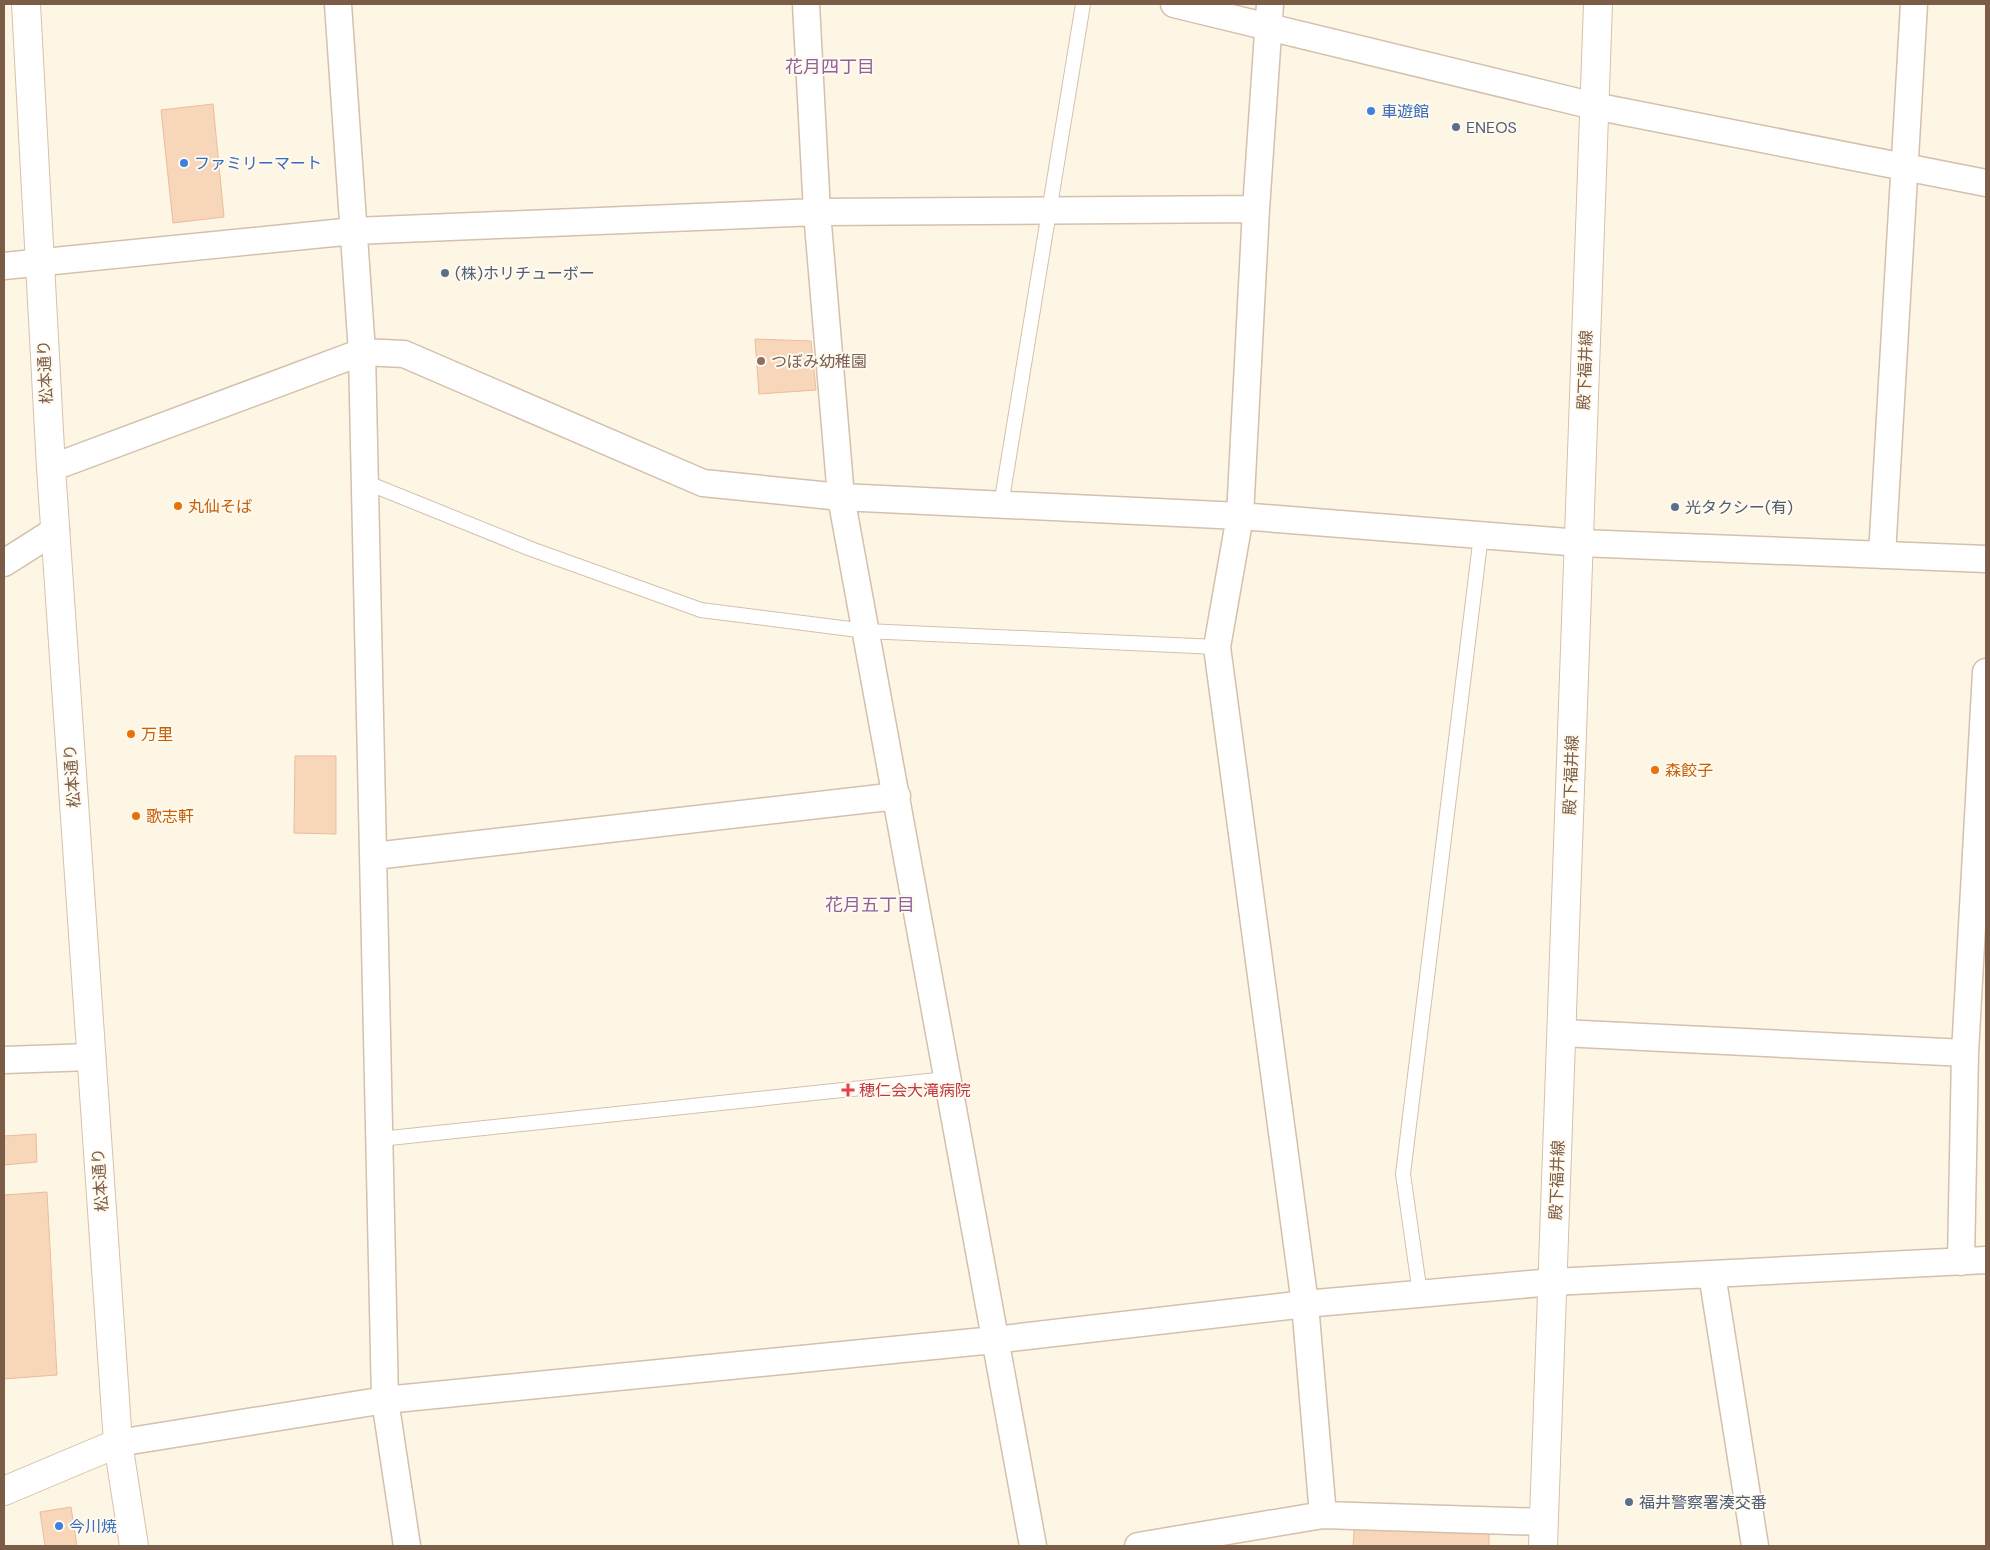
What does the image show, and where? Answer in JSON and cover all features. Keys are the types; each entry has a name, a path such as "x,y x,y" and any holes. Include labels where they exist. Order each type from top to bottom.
{"street":[{"name":"松本通り","path":"26,4 38,263 51,468 118,1443 134,1546"},
{"path":"338,4 362,352 386,1400 407,1546"},
{"path":"806,4 817,212 841,497 1033,1546"},
{"path":"1174,4 1270,16 1594,106 1986,183"},
{"name":"殿下福井線","path":"1544,1534 1598,4"},
{"path":"1882,555 1914,4"},
{"path":"1270,16 1256,209 1240,516 1217,647 1305,1304 1323,1515"},
{"path":"4,266 354,231 817,212 1256,209"},
{"path":"51,468 362,352 404,354 703,483 841,497 1240,516 1580,543 1986,559"},
{"path":"4,563 56,530"},
{"path":"1961,1262 1965,1053 1986,672"},
{"path":"374,856 897,796"},
{"path":"1562,1034 1965,1053"},
{"path":"4,1060 92,1058"},
{"path":"4,1492 118,1443 386,1400 994,1340 1305,1304 1553,1282 1986,1260"},
{"path":"1712,1274 1755,1546"},
{"path":"1138,1546 1323,1515 1544,1534"}],"lane":[{"path":"1001,505 1083,4"},
{"path":"366,482 531,549 700,610 866,630 1217,647"},
{"path":"1420,1294 1402,1174 1481,535"},
{"path":"380,1139 947,1079"}],"building":[{"path":"213,104 224,217 173,223 161,110"},
{"path":"755,339 811,341 816,390 759,394"},
{"path":"295,756 336,756 336,834 294,833"},
{"path":"36,1134 37,1162 4,1165 4,1136"},
{"path":"47,1192 57,1375 4,1379 4,1195"},
{"path":"71,1507 77,1546 45,1546 40,1512"},
{"path":"1355,1516 1489,1520 1489,1546 1353,1546"}],"place":[{"name":"車遊館","path":"1371,111"},
{"name":"ENEOS","path":"1456,127"},
{"name":"ファミリーマート","path":"184,163"},
{"name":"(株)ホリチューボー","path":"445,273"},
{"name":"つぼみ幼稚園","path":"761,361"},
{"name":"丸仙そば","path":"178,506"},
{"name":"光タクシー(有)","path":"1675,507"},
{"name":"万里","path":"131,734"},
{"name":"森餃子","path":"1655,770"},
{"name":"歌志軒","path":"136,816"},
{"name":"穂仁会大滝病院","path":"848,1090"},
{"name":"福井警察署湊交番","path":"1629,1502"},
{"name":"今川焼","path":"59,1526"}],"district":[{"name":"花月四丁目","path":"830,67"},
{"name":"花月五丁目","path":"870,905"}]}
